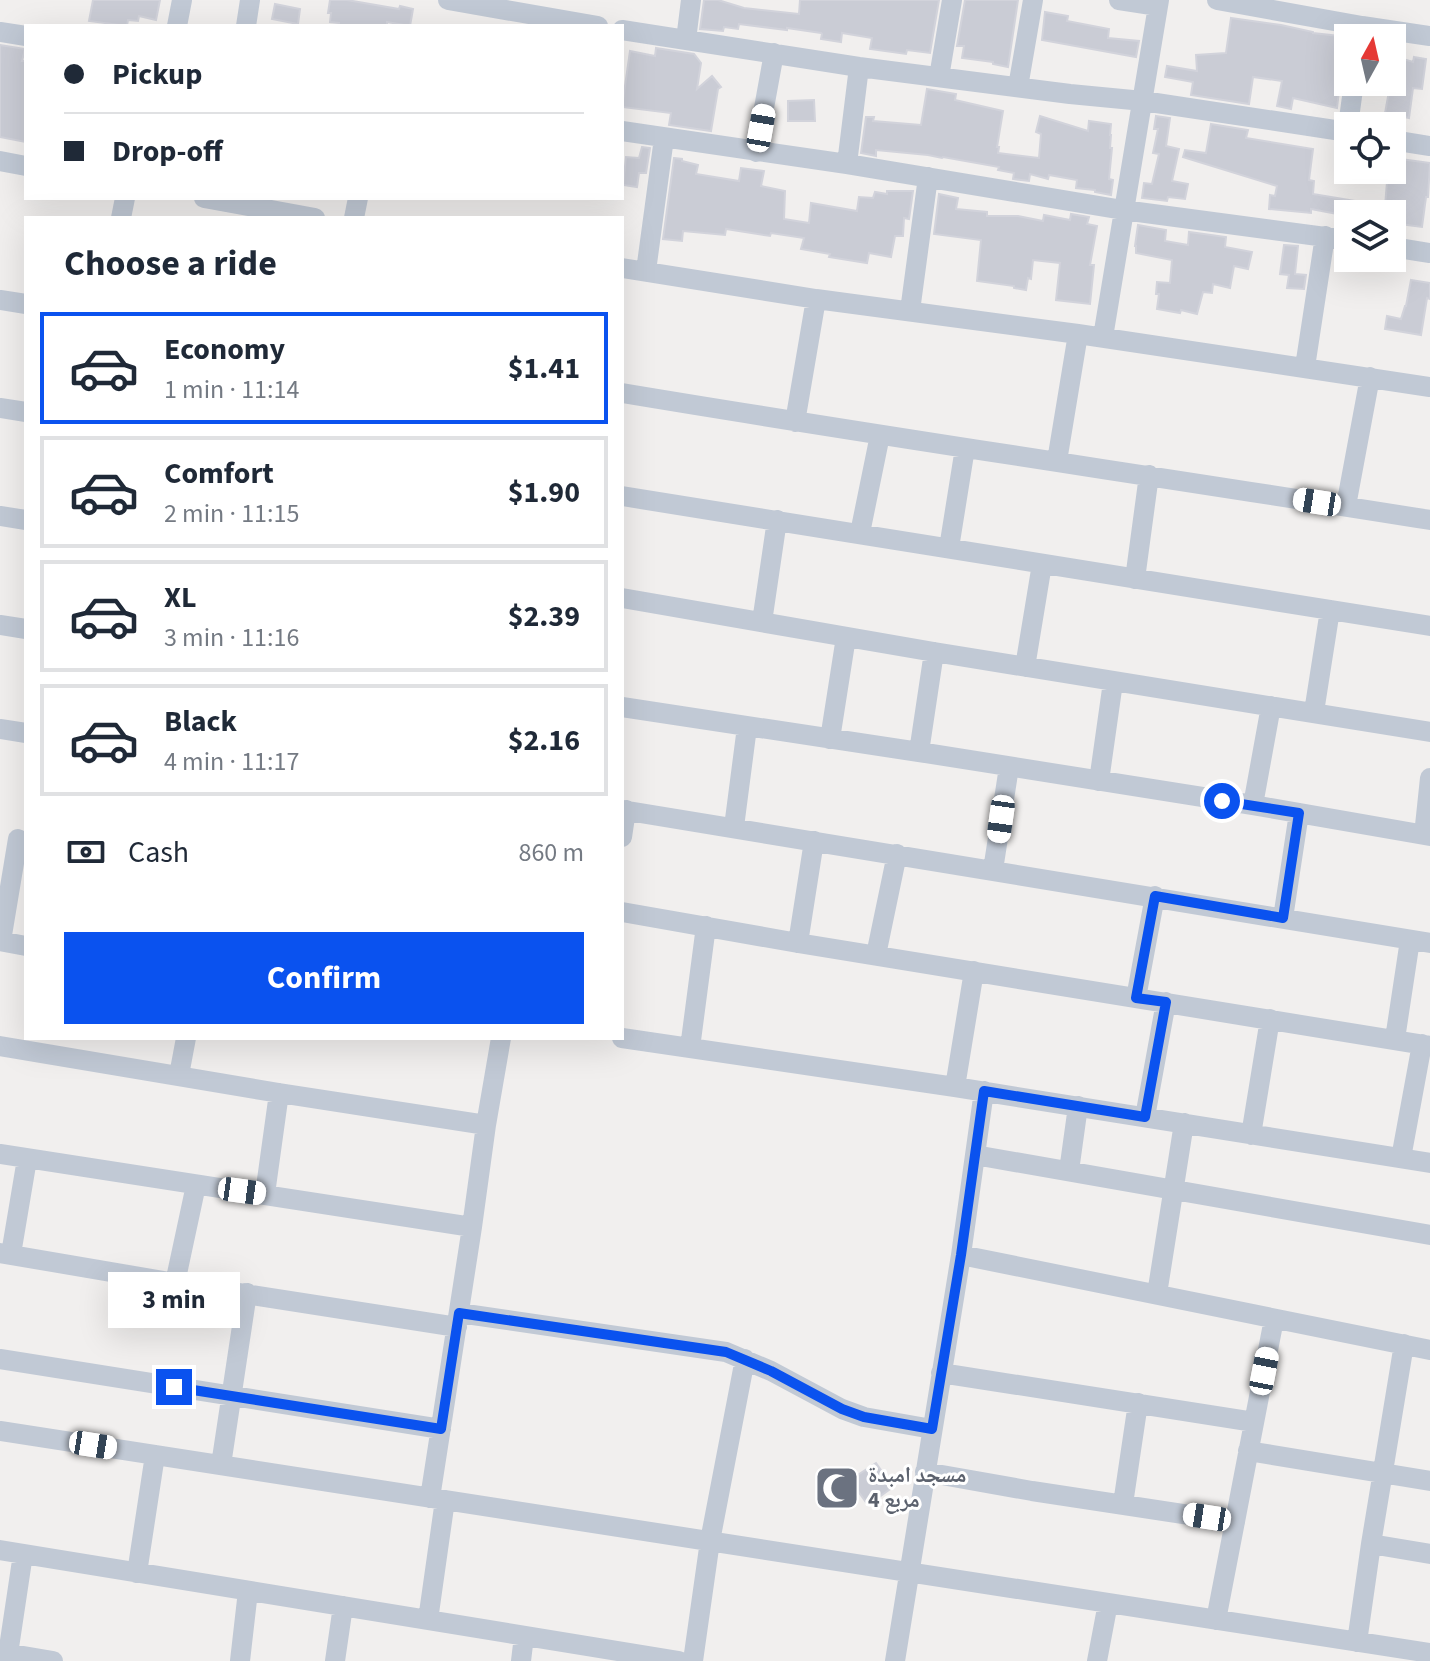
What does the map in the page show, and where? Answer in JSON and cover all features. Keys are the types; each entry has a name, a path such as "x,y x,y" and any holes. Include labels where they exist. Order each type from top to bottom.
{"street":[{"path":"177,24 182,0"},
{"path":"246,24 250,0"},
{"path":"448,0 513,19 569,24"},
{"path":"686,40 691,0"},
{"path":"939,77 952,0"},
{"path":"1018,87 1033,0"},
{"path":"1103,337 1158,3 1119,0"},
{"path":"1217,0 1334,26"},
{"path":"624,30 859,67 1143,101 1334,128"},
{"path":"0,32 24,36"},
{"path":"1406,35 1430,36"},
{"path":"756,152 774,53"},
{"path":"847,164 859,67"},
{"path":"624,131 847,164 1123,210 1334,238"},
{"path":"646,271 664,138"},
{"path":"1406,142 1430,146"},
{"path":"0,161 24,166"},
{"path":"910,311 928,177"},
{"path":"215,200 304,216"},
{"path":"1305,367 1325,236"},
{"path":"1406,249 1430,253"},
{"path":"624,268 816,299 1103,337 1430,387"},
{"path":"795,422 816,299"},
{"path":"0,300 24,304"},
{"path":"1057,461 1078,334"},
{"path":"1346,506 1370,377"},
{"path":"624,393 1430,520"},
{"path":"0,408 24,412"},
{"path":"860,533 880,435"},
{"path":"949,548 965,448"},
{"path":"1135,579 1149,475"},
{"path":"624,496 1430,626"},
{"path":"0,516 24,520"},
{"path":"762,622 777,520"},
{"path":"1025,667 1042,564"},
{"path":"624,598 1113,682 1430,732"},
{"path":"1314,712 1330,610"},
{"path":"0,625 24,629"},
{"path":"830,739 846,637"},
{"path":"919,752 934,652"},
{"path":"1099,781 1113,682"},
{"path":"1253,805 1271,706"},
{"path":"624,707 1253,805 1427,836 1430,778"},
{"path":"734,827 747,727"},
{"path":"0,729 24,733"},
{"path":"993,870 1009,767"},
{"path":"624,810 1420,941 1395,1039"},
{"path":"1283,918 1299,813"},
{"path":"15,839 0,941 24,946"},
{"path":"798,943 814,841"},
{"path":"876,955 897,854"},
{"path":"1136,998 1155,896"},
{"path":"624,912 1426,1045 1401,1158"},
{"path":"690,1048 706,926"},
{"path":"955,1087 974,971"},
{"path":"1145,1117 1166,1002"},
{"path":"1251,1135 1270,1019"},
{"path":"624,1038 984,1091 1430,1163"},
{"path":"179,1075 186,1040"},
{"path":"428,1620 441,1429 501,1040"},
{"path":"0,1046 49,1046 179,1075 486,1125"},
{"path":"895,1661 961,1255 984,1091"},
{"path":"265,1194 279,1093"},
{"path":"1069,1171 1078,1106"},
{"path":"1157,1294 1184,1123"},
{"path":"0,1154 472,1227"},
{"path":"975,1155 1430,1235"},
{"path":"27,1159 6,1254 247,1293 726,1352 771,1371 842,1409 864,1417 932,1429"},
{"path":"175,1283 196,1185"},
{"path":"961,1255 1430,1350"},
{"path":"221,1465 247,1293"},
{"path":"1216,1620 1274,1319"},
{"path":"1357,1642 1404,1344"},
{"path":"0,1359 441,1429"},
{"path":"693,1661 710,1541 745,1359"},
{"path":"941,1373 1254,1422"},
{"path":"1123,1504 1138,1403"},
{"path":"0,1431 1357,1642 1399,1655 1430,1653"},
{"path":"1248,1451 1430,1481"},
{"path":"137,1573 155,1455"},
{"path":"925,1472 1235,1522"},
{"path":"1371,1544 1430,1554"},
{"path":"0,1550 524,1636 611,1656 679,1661"},
{"path":"23,1554 4,1653 53,1661"},
{"path":"240,1661 248,1591"},
{"path":"1097,1661 1108,1603"},
{"path":"335,1661 343,1606"},
{"path":"521,1661 524,1636"}],"building":[{"path":"93,0 160,0 156,20 139,16 138,21 128,20 127,24 89,21"},
{"path":"330,0 413,9 410,24 339,24 330,22 331,13 328,13"},
{"path":"704,0 799,14 800,0 939,0 930,53 907,50 906,54 870,49 872,38 842,33 841,42 821,39 821,33 787,28 739,24 738,29 724,27 723,31 700,29"},
{"path":"965,0 1018,0 1008,67 962,58 964,46 957,46"},
{"path":"275,4 300,9 298,24 272,19"},
{"path":"1045,12 1068,16 1067,21 1109,29 1108,38 1139,41 1136,57 1042,40"},
{"path":"1231,18 1334,35 1334,96 1338,96 1337,108 1293,98 1291,109 1277,106 1282,81 1253,77 1249,104 1191,95 1193,82 1165,77 1167,66 1197,71 1196,55 1226,53"},
{"path":"0,45 24,49 24,142 0,137"},
{"path":"656,48 694,54 701,63 697,89 712,76 721,87 718,89 711,131 669,125 671,113 624,107 630,51 655,56"},
{"path":"1414,57 1426,59 1422,89 1413,88 1409,118 1406,117 1406,112 1385,112 1388,96 1406,96 1406,60 1413,62"},
{"path":"927,89 956,94 955,100 1003,111 998,153 1039,158 1041,134 1036,132 1040,116 1088,131 1089,121 1111,124 1111,195 1076,188 1077,180 1049,175 1048,179 1030,174 1029,181 1013,179 1014,173 998,170 999,167 943,157 876,150 876,156 861,153 866,117 874,117 873,121 921,125"},
{"path":"814,100 815,121 788,121 788,101"},
{"path":"1156,116 1170,118 1166,146 1179,149 1172,181 1188,184 1185,199 1168,197 1167,201 1142,198 1144,183 1152,184 1159,154 1153,153 1158,129 1154,129"},
{"path":"1211,124 1248,130 1246,138 1313,149 1309,180 1314,181 1313,194 1349,200 1334,200 1334,213 1311,209 1311,213 1269,209 1270,195 1275,196 1277,186 1183,157 1185,150 1206,153"},
{"path":"642,147 650,148 646,173 639,173 637,187 624,185 626,157 639,158"},
{"path":"674,158 698,165 696,174 739,181 741,168 764,171 761,186 785,191 784,219 809,223 811,203 857,211 859,197 873,198 875,192 913,191 909,219 904,218 903,236 895,236 891,257 869,253 867,263 801,249 804,238 771,233 770,236 726,229 725,235 683,231 682,241 663,239"},
{"path":"1406,160 1430,163 1422,227 1406,225 1406,200 1386,200 1387,184 1406,184"},
{"path":"939,194 958,198 956,209 987,212 987,216 1018,216 1043,221 1044,215 1070,220 1071,214 1089,217 1087,224 1097,226 1090,265 1094,265 1090,304 1056,300 1060,263 1033,260 1026,290 977,281 981,240 934,234"},
{"path":"1138,225 1166,230 1165,241 1188,245 1189,232 1226,237 1225,247 1252,252 1248,269 1234,266 1230,288 1213,284 1212,293 1203,292 1197,314 1157,309 1157,282 1170,283 1172,260 1136,253"},
{"path":"1284,245 1298,246 1295,274 1306,275 1304,289 1287,288 1289,275 1280,274"},
{"path":"1411,280 1430,283 1430,299 1427,298 1421,335 1385,329 1387,316 1401,319"},
{"path":"876,1463 893,1487 868,1505 850,1480"}],"place":[{"name":"مسجد امبدة مربع 4","path":"837,1488"}],"route":[{"path":"174,1387 441,1429 459,1313 726,1352 771,1371 842,1409 864,1417 932,1429 984,1091 1145,1117 1166,1002 1136,998 1155,896 1283,918 1299,813 1222,801"}]}
